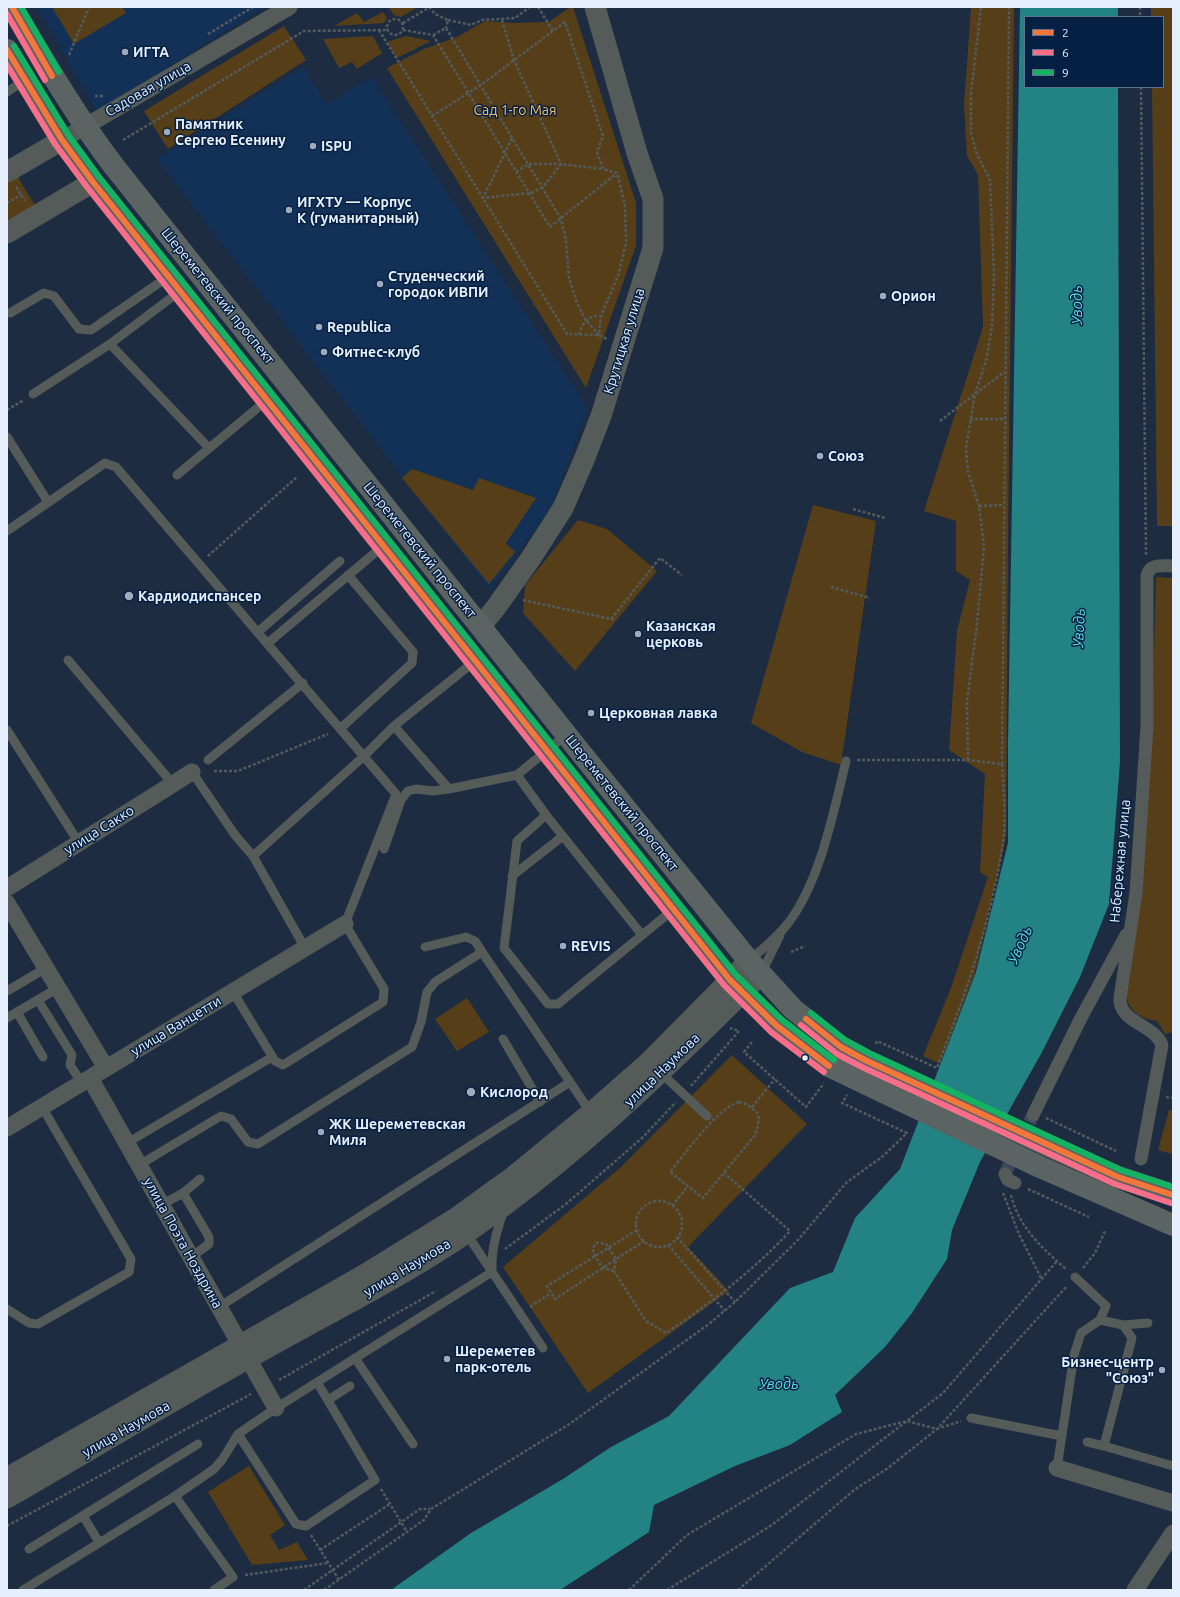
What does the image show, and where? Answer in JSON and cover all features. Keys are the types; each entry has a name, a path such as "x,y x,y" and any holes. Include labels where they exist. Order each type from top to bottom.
{"main road":[{"name":"Шереметевский проспект","path":"17,9 84,127 567,734 755,967 793,1009 841,1046 861,1070"},
{"name":"Шереметевский проспект","path":"7,50 62,140 93,182 736,986 777,1026 829,1066 861,1070"},
{"name":"Крутицкая улица","path":"461,642 481,626"},
{"path":"861,1070 1051,1147 1118,1177 1173,1195"},
{"path":"861,1070 1040,1167 1173,1225"}],"street":[{"name":"Садовая улица","path":"7,172 289,7"},
{"name":"Крутицкая улица","path":"481,626 531,558 563,508 584,460 600,416 653,248 653,199 637,153 596,7"},
{"path":"7,233 93,182"},
{"path":"1147,576 1153,566 1173,566"},
{"name":"Набережная улица","path":"1141,1159 1162,1050 1157,1037 1126,1014 1121,1007 1120,998 1136,893 1147,726 1147,576"},
{"name":"улица Сакко","path":"7,888 192,772"},
{"path":"7,903 106,1068"},
{"name":"улица Ванцетти","path":"7,1128 345,924"},
{"path":"1038,1115 1081,1018 1131,927"},
{"name":"улица Наумова","path":"7,1498 244,1352 456,1218 514,1176 591,1114 736,986 755,967"},
{"name":"улица Наумова","path":"7,1478 244,1352 371,1291 466,1233 506,1204 603,1126 661,1074 736,986"},
{"name":"улица Поэта Ноздрина","path":"86,1080 139,1165 276,1408"},
{"path":"1005,1174 1008,1180 1015,1183"},
{"path":"1057,1468 1173,1503"},
{"path":"1135,1590 1173,1533"}],"lane":[{"path":"7,92 25,80"},
{"path":"10,313 44,293 54,296 79,329 91,330 174,284"},
{"path":"33,394 110,344 174,284"},
{"path":"110,344 209,448"},
{"path":"177,475 267,400"},
{"path":"7,437 48,502"},
{"path":"7,531 105,463 116,466 303,683 363,757 396,794 345,924 384,989 383,1002 282,1064 275,1061 272,1057 233,992"},
{"path":"268,643 384,546"},
{"path":"258,631 340,561"},
{"path":"341,728 412,663 413,652 348,575"},
{"path":"68,660 173,784"},
{"path":"253,856 363,757 394,726 475,661"},
{"path":"208,760 303,683"},
{"path":"394,726 449,790"},
{"path":"7,730 79,843"},
{"path":"384,849 401,800 408,791 416,789 433,791 449,790 517,775 567,734"},
{"path":"755,967 783,929 808,890 850,761"},
{"path":"192,772 235,835 253,856 306,948"},
{"path":"517,775 546,815 642,935"},
{"path":"546,815 517,841 504,948 548,1004 558,1004 674,909"},
{"path":"512,876 563,836"},
{"path":"755,967 783,929"},
{"path":"425,947 466,937 475,942 591,1114"},
{"path":"139,1165 221,1116 231,1118 248,1142 258,1144 412,1047 421,1022 427,992 435,982 482,952"},
{"path":"7,991 46,968"},
{"path":"7,1018 58,988"},
{"path":"38,1000 72,1055 70,1064 86,1080"},
{"path":"17,1012 44,1057"},
{"path":"503,1039 540,1102"},
{"path":"126,1143 272,1057"},
{"path":"661,1074 707,1116"},
{"path":"219,1307 570,1082"},
{"path":"7,1309 29,1323 38,1324 129,1272 131,1259 42,1107"},
{"path":"161,1205 183,1193 200,1178"},
{"path":"183,1193 209,1237 209,1244 191,1257"},
{"path":"492,1272 491,1259 496,1234 506,1204"},
{"path":"466,1233 543,1348"},
{"path":"23,1590 175,1496 214,1469 222,1460 238,1434 276,1408 492,1272"},
{"path":"1057,1468 1074,1355 1081,1333 1100,1320 1106,1306 1075,1277"},
{"path":"1100,1320 1123,1325 1148,1323"},
{"path":"1104,1446 1132,1338 1123,1325"},
{"path":"355,1358 413,1444"},
{"path":"238,1434 296,1524 306,1526 375,1480 317,1382"},
{"path":"328,1400 350,1386"},
{"path":"971,1418 1062,1436"},
{"path":"1087,1442 1173,1466"},
{"path":"29,1549 198,1444"},
{"path":"175,1496 232,1577 214,1590"},
{"path":"83,1516 99,1542"}],"path":[{"path":"69,55 89,7"},
{"path":"403,23 429,7 435,14 448,20 471,25 482,20 502,20 515,18 530,7"},
{"path":"538,7 553,30"},
{"path":"968,760 967,701 977,624 984,546 979,506 968,472 966,448 975,394 986,361 992,327 994,276 990,180 977,154 971,132 972,94 980,7"},
{"path":"324,1590 424,1520 431,1509 568,1425 725,1311 798,1240 846,1183 883,1156 907,1133 842,1103 877,1041 937,1068 972,973 1004,832 1002,764 1003,505 1009,7"},
{"path":"403,23 396,18 391,20 387,24 388,30 391,34 396,35 403,30 433,35 446,28"},
{"path":"448,20 446,28 561,219 566,241 569,278 577,303 586,320 600,335"},
{"path":"502,20 514,60 561,164"},
{"path":"432,116 481,86 565,22 603,136 598,152 603,169"},
{"path":"403,23 403,30"},
{"path":"379,30 567,334 600,335"},
{"path":"123,140 304,31 388,30"},
{"path":"433,35 550,227 617,174"},
{"path":"1141,88 1147,576"},
{"path":"483,198 513,137"},
{"path":"517,171 529,164 561,164 603,169 617,174"},
{"path":"483,198 530,193 543,187 561,164"},
{"path":"600,335 601,316 619,273 626,243 626,205 617,174"},
{"path":"7,203 21,195"},
{"path":"580,335 581,327 586,320 595,316 601,316"},
{"path":"940,421 1004,372"},
{"path":"7,410 33,394"},
{"path":"970,419 1004,419"},
{"path":"200,563 297,477"},
{"path":"979,506 1003,505"},
{"path":"853,509 885,518"},
{"path":"611,618 660,558 682,575"},
{"path":"831,587 870,598"},
{"path":"516,598 616,620"},
{"path":"192,772 238,770 341,728"},
{"path":"850,761 968,760 1002,764"},
{"path":"791,952 805,946"},
{"path":"752,1042 744,1052 806,1107 824,1083"},
{"path":"752,1107 774,1079"},
{"path":"739,1102 752,1107 757,1112 759,1119 756,1134 703,1198 670,1172 723,1110 732,1104 739,1102"},
{"path":"1038,1115 1116,1151"},
{"path":"614,1271 616,1259 609,1248 602,1242 596,1243 593,1248 595,1256 603,1268 614,1271 646,1320 666,1334 715,1300 756,1265 790,1231 724,1173"},
{"path":"1005,1174 1002,1190 1019,1234 1042,1280"},
{"path":"1015,1183 1089,1217"},
{"path":"672,1206 688,1186"},
{"path":"1011,1198 1023,1224 1039,1246 1075,1277"},
{"path":"658,1201 672,1206 681,1218 681,1226 677,1237 668,1245 653,1246 644,1241 637,1230 637,1218 645,1206 658,1201"},
{"path":"637,1230 547,1286 551,1293 555,1299 644,1241"},
{"path":"738,1590 854,1490 888,1468 937,1429 1075,1277 1095,1253 1105,1231"},
{"path":"677,1237 735,1302"},
{"path":"668,1245 725,1311"},
{"path":"668,1590 772,1525 943,1393 1057,1261"},
{"path":"536,1303 551,1293"},
{"path":"629,1590 687,1535 856,1434 907,1421 937,1429 971,1418"},
{"path":"375,1480 407,1532"},
{"path":"320,1550 390,1504"},
{"path":"304,1590 420,1509 431,1509"},
{"path":"306,1526 339,1580"},
{"path":"232,1577 328,1563"}],"shaded area":[{"path":"37,7 264,7 97,112"},
{"name":"Студенческий городок ИВПИ","path":"303,67 326,104 372,77 588,409 552,506 490,590 156,159"}],"green space":[{"path":"52,7 122,7 126,13 74,44"},
{"path":"418,7 401,17 394,15 389,8"},
{"name":"Сад 1-го Мая","path":"570,7 573,7 636,203 636,246 586,388 387,68 424,49 457,37 485,21 515,23 549,22"},
{"path":"971,7 1014,7 1006,836 975,973 940,1064 923,1056 951,988 988,877 980,872 985,774 949,750 957,631 970,580 956,571 956,521 924,511 983,327 978,175 967,156 964,106"},
{"path":"1151,7 1173,7 1173,526 1157,526 1152,88 1164,88 1164,16 1151,16"},
{"path":"383,12 387,18 384,23 334,26 357,13 364,22"},
{"path":"284,26 306,60 168,149 144,111"},
{"path":"373,36 382,53 357,69 352,62 339,68 323,39"},
{"path":"406,36 431,41 397,58 387,42"},
{"path":"16,174 37,209 7,226 7,179"},
{"path":"412,469 473,490 479,478 536,498 506,543 515,552 489,584 402,478"},
{"path":"813,505 876,521 841,765 802,752 751,723"},
{"path":"578,520 607,529 657,571 575,671 523,613 525,585"},
{"path":"1156,577 1173,578 1173,1032 1165,1034 1157,1021 1142,1017 1134,1011 1128,1003 1126,997 1152,729"},
{"path":"467,998 489,1032 457,1051 435,1019"},
{"path":"732,1055 807,1124 688,1247 729,1291 588,1393 503,1267 621,1167"},
{"path":"1169,1110 1173,1110 1173,1154 1158,1150"},
{"path":"249,1466 285,1525 270,1535 279,1550 297,1542 308,1560 252,1565 208,1492"}],"water":[{"name":"Уводь","path":"1020,7 1118,7 1118,16 1024,16 1024,88 1118,88 1120,762 1109,904 1080,977 1041,1054 980,1162 952,1230 947,1259 912,1313 885,1347 835,1395 842,1412 790,1445 735,1466 654,1505 649,1532 560,1590 391,1590 471,1533 563,1479 611,1447 669,1416 790,1288 833,1272 855,1218 900,1169 976,972 1008,843 1008,743"}],"tunnel":[{"path":"1005,1174 1033,1115"}],"transit line":[{"name":"2","path":"12,7 52,76"},
{"name":"9","path":"21,7 59,72"},
{"name":"6","path":"7,14 45,80"},
{"name":"9","path":"14,46 69,136 99,177 736,975 782,1020 834,1060"},
{"name":"2","path":"7,50 62,140 93,182 730,980 777,1026 829,1066"},
{"name":"6","path":"7,65 55,144 87,187 724,985 771,1032 824,1072"},
{"name":"9","path":"811,1013 845,1040 869,1053 1121,1170 1173,1187"},
{"name":"2","path":"806,1019 841,1047 865,1060 1118,1177 1173,1195"},
{"name":"6","path":"801,1025 837,1054 862,1067 1115,1184 1171,1203"}],"place":[{"name":"ИГТА","path":"125,52"},
{"name":"Памятник Сергею Есенину","path":"167,132"},
{"name":"ISPU","path":"313,146"},
{"name":"ИГХТУ — Корпус К (гуманитарный)","path":"289,210"},
{"name":"Студенческий городок ИВПИ","path":"380,284"},
{"name":"Орион","path":"883,296"},
{"name":"Republica","path":"319,327"},
{"name":"Фитнес-клуб","path":"324,352"},
{"name":"Союз","path":"820,456"},
{"name":"Кардиодиспансер","path":"129,596"},
{"name":"Казанская церковь","path":"638,634"},
{"name":"Церковная лавка","path":"591,713"},
{"name":"REVIS","path":"563,946"},
{"name":"Кислород","path":"471,1092"},
{"name":"ЖК Шереметевская Миля","path":"321,1132"},
{"name":"Шереметев парк-отель","path":"447,1359"},
{"name":"Бизнес-центр \"Союз\"","path":"1162,1370"}]}
